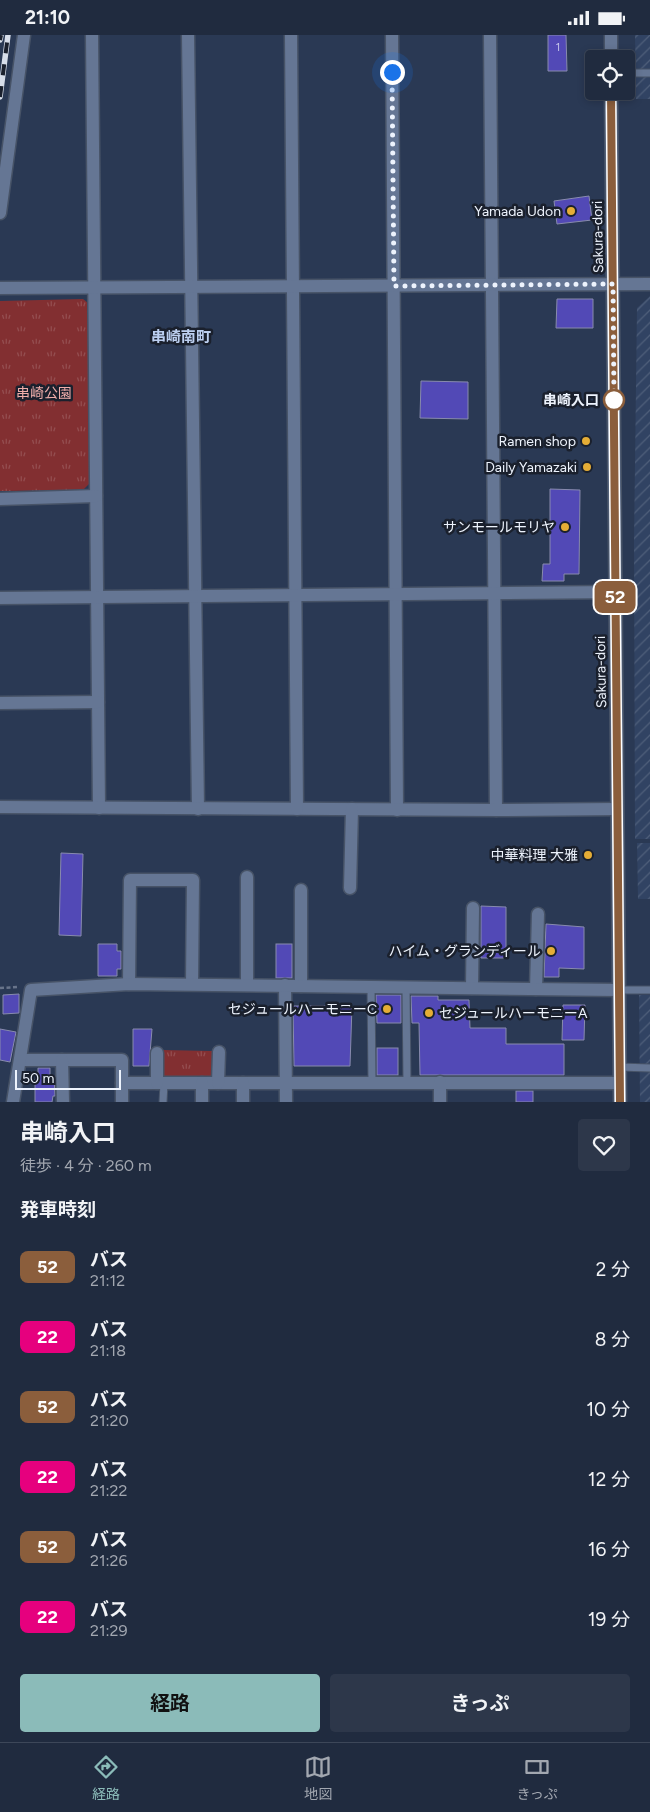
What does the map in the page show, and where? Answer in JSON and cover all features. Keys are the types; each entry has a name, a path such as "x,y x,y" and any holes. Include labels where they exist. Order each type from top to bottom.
{"street":[{"path":"0,213 24,35"},
{"path":"92,35 99,808"},
{"path":"188,35 198,809"},
{"path":"291,35 297,809"},
{"path":"392,35 397,810"},
{"path":"490,35 496,810"},
{"path":"611,35 611,50"},
{"name":"Sakura-dori","path":"611,100 620,1102"},
{"path":"0,288 94,289 650,284"},
{"path":"0,499 96,496"},
{"path":"0,599 615,593"},
{"path":"0,703 98,702"},
{"path":"0,807 397,810 617,809"},
{"path":"350,888 352,809"},
{"path":"247,877 247,985"},
{"path":"129,984 130,880 184,880 193,881 192,984"},
{"path":"301,890 301,985"},
{"path":"472,988 473,908"},
{"path":"536,989 538,914"},
{"path":"13,1102 31,990 129,984 192,984 618,990"},
{"path":"285,985 286,1102"},
{"path":"157,1053 160,1083"},
{"path":"218,1083 219,1053"},
{"path":"20,1060 122,1060 122,1102"},
{"path":"62,1060 63,1102"},
{"path":"440,1082 440,1102"},
{"path":"122,1083 619,1083"},
{"path":"202,1083 202,1102"},
{"path":"243,1083 243,1102"}],"lane":[{"path":"635,73 650,73"},
{"path":"371,987 372,1083"},
{"path":"406,987 407,1082"},
{"path":"618,990 650,990"},
{"path":"619,1067 650,1068"},
{"path":"160,1083 163,1102"}],"path":[{"path":"0,988 26,987"}],"shaded area":[{"path":"635,35 650,35 650,99 636,99"},
{"path":"650,296 650,839 635,839 634,542 637,308"},
{"path":"637,843 650,843 650,899 638,899"},
{"path":"639,995 650,995 650,1102 640,1102"}],"green space":[{"name":"串崎公園","path":"83,299 88,303 90,483 83,490 0,491 0,301"},
{"path":"162,1050 213,1051 213,1076 210,1078 164,1078 161,1076"}],"building":[{"path":"548,35 566,35 567,71 548,71"},
{"path":"589,196 592,220 557,224 554,201"},
{"path":"557,299 593,299 593,328 556,328"},
{"path":"421,381 468,382 468,419 420,418"},
{"name":"サンモールモリヤ","path":"550,489 580,490 579,574 564,574 564,581 542,581 543,564 550,564"},
{"path":"61,853 83,854 81,936 59,935"},
{"path":"481,906 506,907 506,958 481,958"},
{"path":"546,924 584,927 584,969 559,968 559,977 544,977"},
{"path":"98,944 117,944 117,951 121,951 121,969 117,969 117,976 98,976"},
{"path":"276,944 292,944 292,978 276,978"},
{"path":"19,994 19,1013 3,1014 3,995"},
{"name":"セジュールハーモニーC","path":"376,995 401,995 401,1023 377,1023"},
{"path":"411,996 438,996 438,1000 469,1000 470,1028 506,1028 506,1044 564,1044 564,1075 420,1075 419,1023 412,1023"},
{"path":"563,1005 585,1005 584,1040 562,1040"},
{"path":"293,1006 352,1006 350,1066 294,1066"},
{"path":"0,1029 16,1032 10,1062 0,1060"},
{"path":"133,1029 152,1029 149,1066 133,1066"},
{"path":"377,1048 398,1048 398,1075 377,1075"},
{"path":"38,1068 50,1068 50,1076 54,1076 55,1096 53,1096 52,1102 35,1102 35,1079 38,1079"},
{"path":"516,1091 533,1091 533,1102 516,1102"}],"railway":[{"path":"0,40 1,35"},
{"path":"0,97 8,35"}],"bus line":[{"name":"52","path":"611,100 620,1102"}],"place":[{"name":"Yamada Udon","path":"571,211"},
{"name":"串崎入口","path":"614,400"},
{"name":"Ramen shop","path":"586,441"},
{"name":"Daily Yamazaki","path":"587,467"},
{"name":"サンモールモリヤ","path":"565,527"},
{"name":"中華料理 大雅","path":"588,855"},
{"name":"ハイム・グランディール","path":"551,951"},
{"name":"セジュールハーモニーC","path":"387,1009"},
{"name":"セジュールハーモニーA","path":"429,1013"}],"district":[{"name":"串崎南町","path":"181,337"}],"route":[{"path":"392,72 394,286 613,284 614,400"}]}
